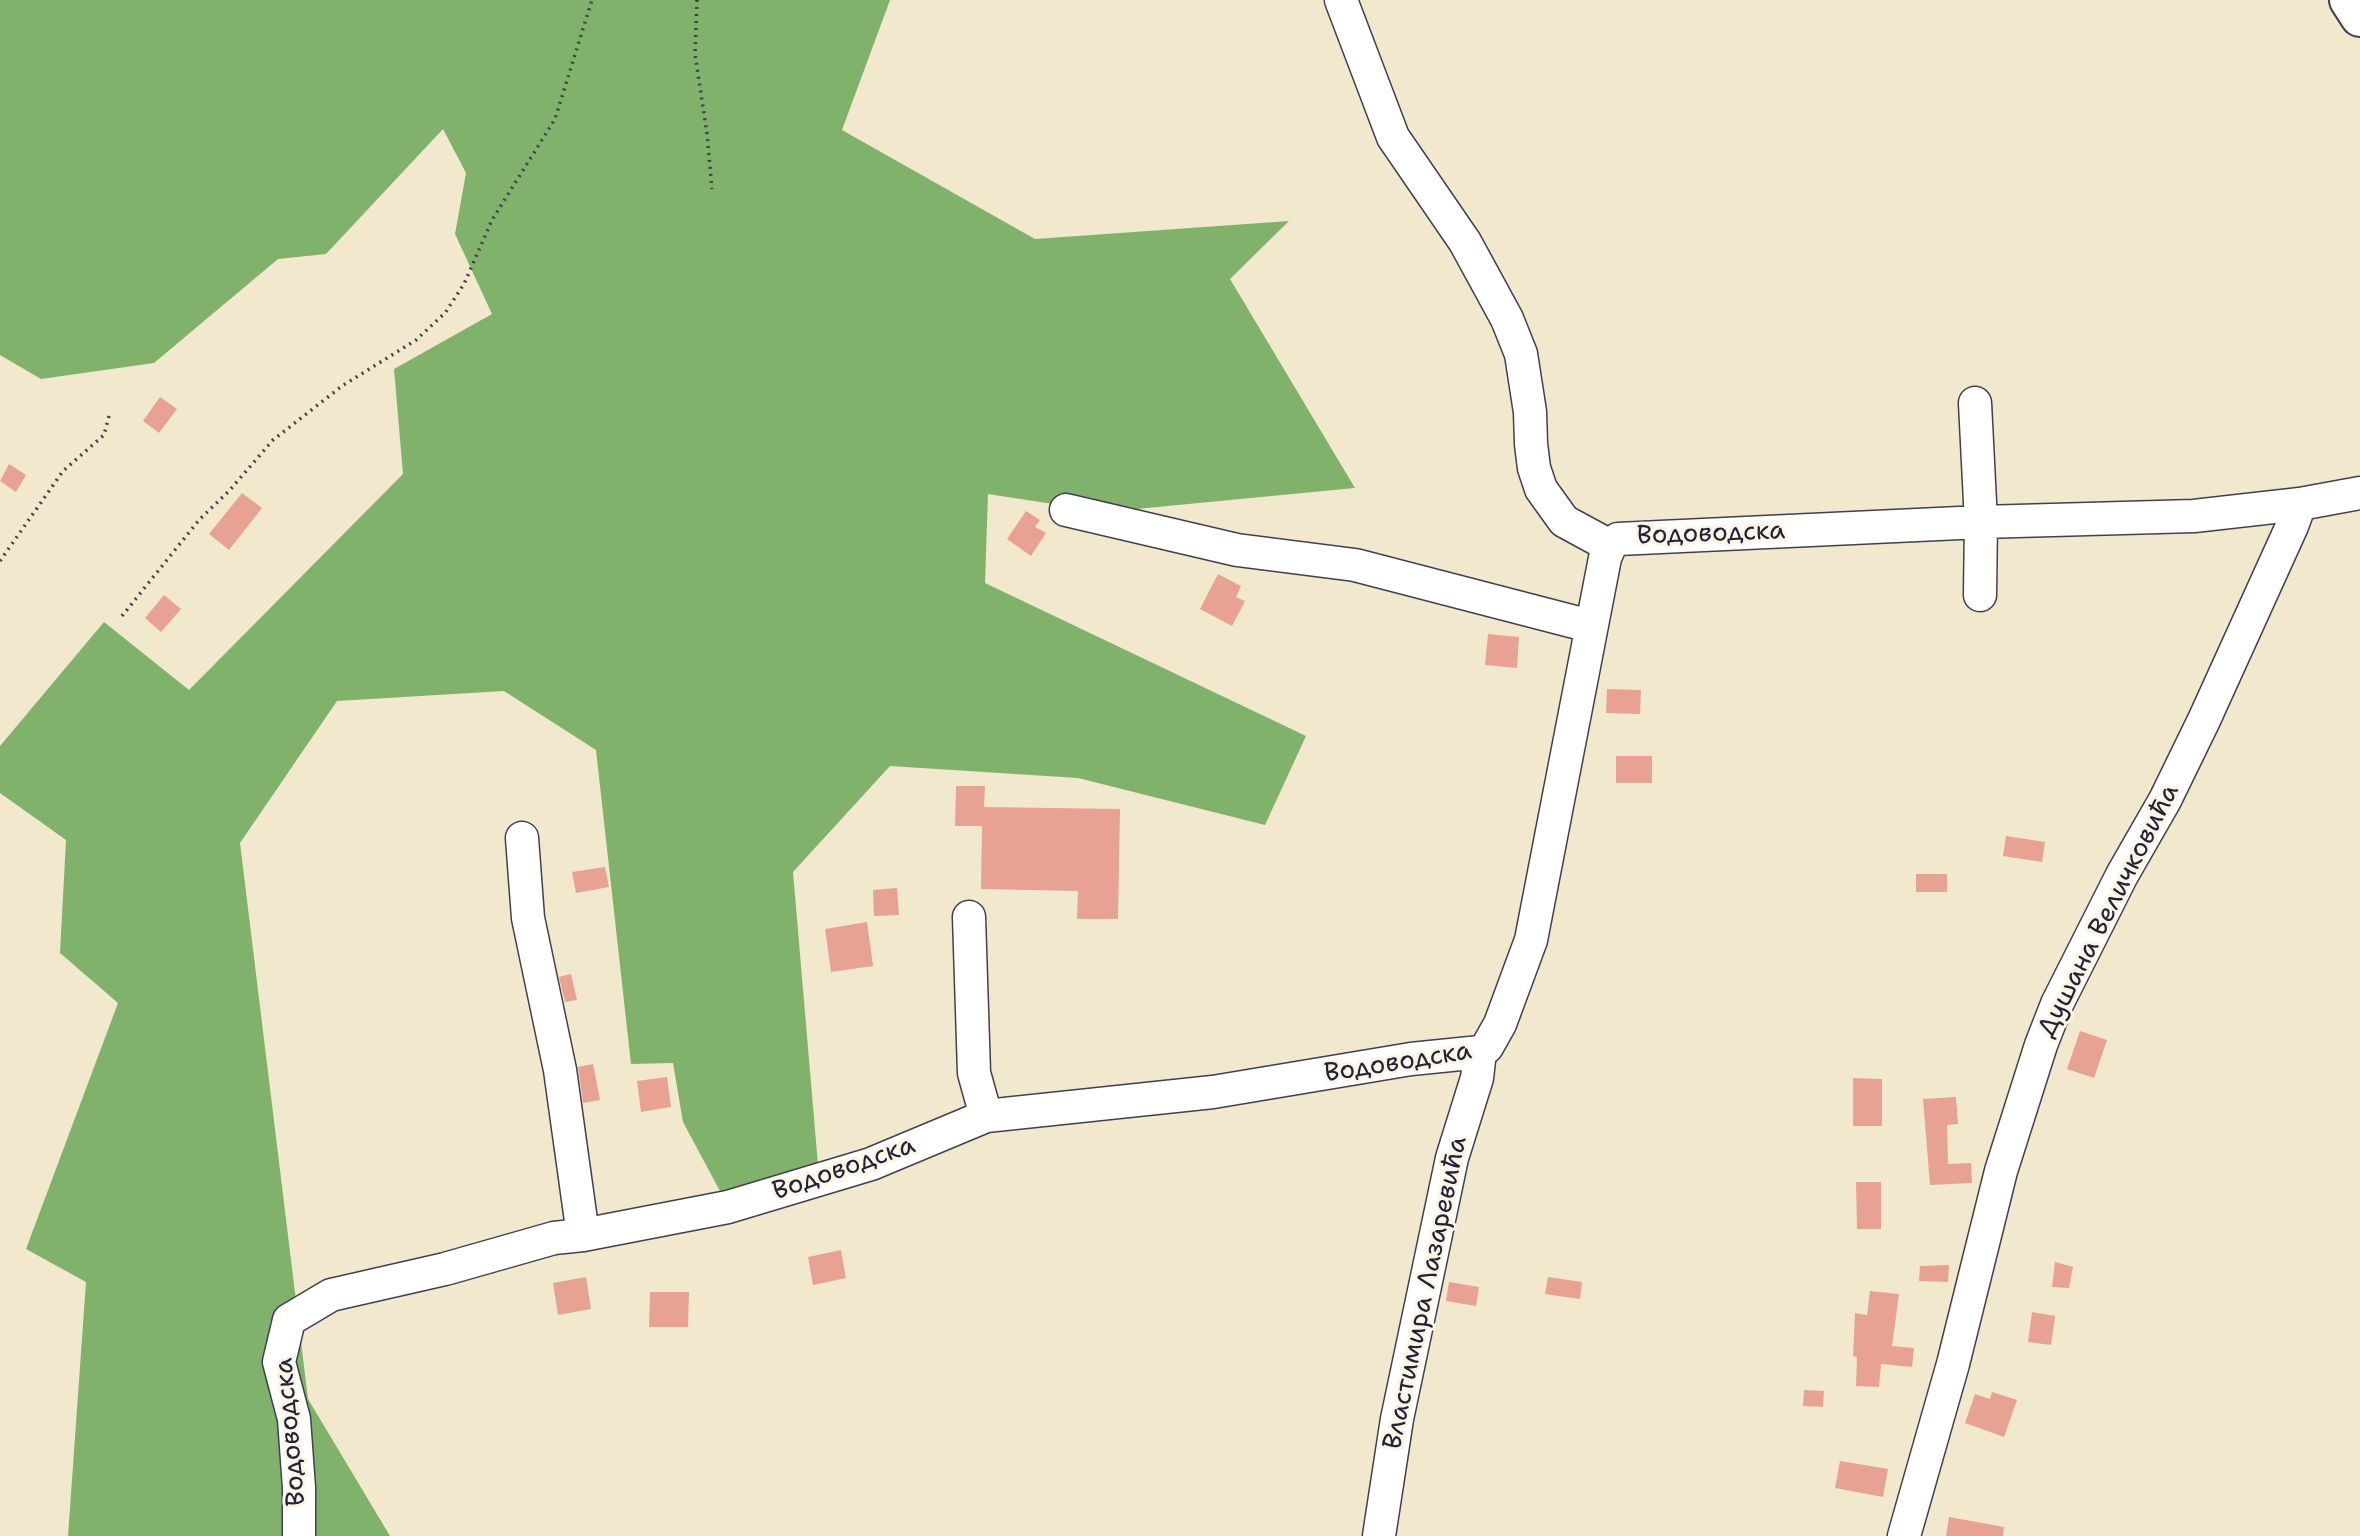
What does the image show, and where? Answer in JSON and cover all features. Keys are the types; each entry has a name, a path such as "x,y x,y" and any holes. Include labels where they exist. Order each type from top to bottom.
{"main road":[{"path":"2349,0 2360,17"}],"street":[{"path":"1341,0 1393,137 1465,242 1507,319 1521,354 1530,412 1534,468 1541,489 1564,521 1610,546"},
{"path":"1975,403 1981,522 1980,595"},
{"name":"Водоводска","path":"299,1536 294,1419 279,1362 289,1320 331,1295 445,1269 554,1238 583,1235 728,1207 870,1164 986,1116 1213,1092 1411,1059 1480,1052 1487,1047 1495,1035 1531,940 1590,626 1605,558 1610,546 1618,539 1981,522 2194,516 2300,504 2360,493"},
{"name":"Душана Величковића","path":"1904,1536 1953,1364 2001,1171 2041,1045 2057,1004 2110,898 2165,800 2204,720 2300,504"},
{"path":"1066,510 1237,550 1355,565 1590,626"},
{"path":"522,838 528,918 560,1070 583,1235"},
{"path":"969,917 974,1073 986,1116"},
{"name":"Властимира Лазаревића","path":"1380,1536 1397,1419 1452,1158 1477,1078 1480,1052"}],"path":[{"path":"122,616 199,520 229,491 273,440 342,386 416,340 445,313 464,284 492,220 555,120 592,0"},
{"path":"697,0 695,54 712,189"},
{"path":"0,561 63,471 104,435 109,416"}],"green space":[{"path":"0,0 890,0 842,130 1035,239 1289,221 1230,279 1355,488 1105,512 988,494 985,583 1306,736 1265,825 1078,778 890,766 793,872 818,1165 721,1193 683,1122 673,1063 631,1064 596,750 504,691 337,701 240,843 308,1399 390,1536 68,1536 86,1282 26,1249 118,1003 60,953 66,840 0,793 0,746 104,622 189,690 403,474 394,369 492,314 455,234 466,173 443,129 326,254 278,259 154,363 41,379 0,355"}],"building":[{"path":"160,397 177,409 159,433 143,421"},
{"path":"9,464 26,475 16,492 0,481"},
{"path":"242,493 262,508 229,550 209,534"},
{"path":"1026,511 1040,520 1035,527 1046,533 1031,556 1007,539"},
{"path":"1218,574 1241,586 1236,597 1245,601 1232,626 1200,609"},
{"path":"164,595 181,609 161,632 145,618"},
{"path":"1488,634 1519,637 1517,668 1485,665"},
{"path":"1607,689 1641,690 1640,714 1606,713"},
{"path":"1616,756 1652,756 1652,783 1616,783"},
{"path":"956,786 985,786 984,807 1120,809 1118,919 1077,919 1078,891 981,889 982,826 955,826"},
{"path":"2006,836 2045,842 2042,862 2003,856"},
{"path":"605,867 609,887 576,893 572,872"},
{"path":"1916,874 1947,874 1947,892 1916,892"},
{"path":"897,888 899,915 874,916 873,890"},
{"path":"867,922 873,966 831,972 825,929"},
{"path":"571,974 577,1000 565,1002 559,977"},
{"path":"2080,1031 2107,1040 2094,1078 2067,1069"},
{"path":"593,1064 600,1100 583,1103 578,1067"},
{"path":"667,1077 671,1107 641,1112 637,1081"},
{"path":"1853,1078 1882,1079 1882,1126 1853,1126"},
{"path":"1956,1097 1958,1124 1947,1125 1948,1164 1971,1163 1972,1183 1930,1185 1923,1099"},
{"path":"1856,1182 1881,1182 1881,1229 1857,1229"},
{"path":"841,1250 846,1278 813,1285 808,1257"},
{"path":"2055,1262 2073,1267 2069,1288 2052,1287"},
{"path":"1949,1265 1948,1282 1919,1281 1920,1266"},
{"path":"586,1277 591,1309 558,1315 553,1283"},
{"path":"1548,1277 1582,1282 1580,1299 1545,1294"},
{"path":"1449,1282 1479,1287 1476,1306 1446,1301"},
{"path":"1870,1291 1899,1294 1892,1346 1914,1348 1912,1367 1881,1364 1879,1387 1856,1386 1857,1357 1853,1356 1855,1313 1867,1315"},
{"path":"650,1292 689,1292 688,1327 649,1327"},
{"path":"2032,1312 2055,1316 2051,1345 2028,1342"},
{"path":"1804,1390 1824,1391 1823,1407 1803,1406"},
{"path":"1992,1392 2017,1400 2004,1437 1965,1423 1975,1394 1990,1399"},
{"path":"1840,1461 1888,1469 1883,1497 1835,1488"},
{"path":"1949,1517 2004,1527 2003,1536 1946,1536"}]}
